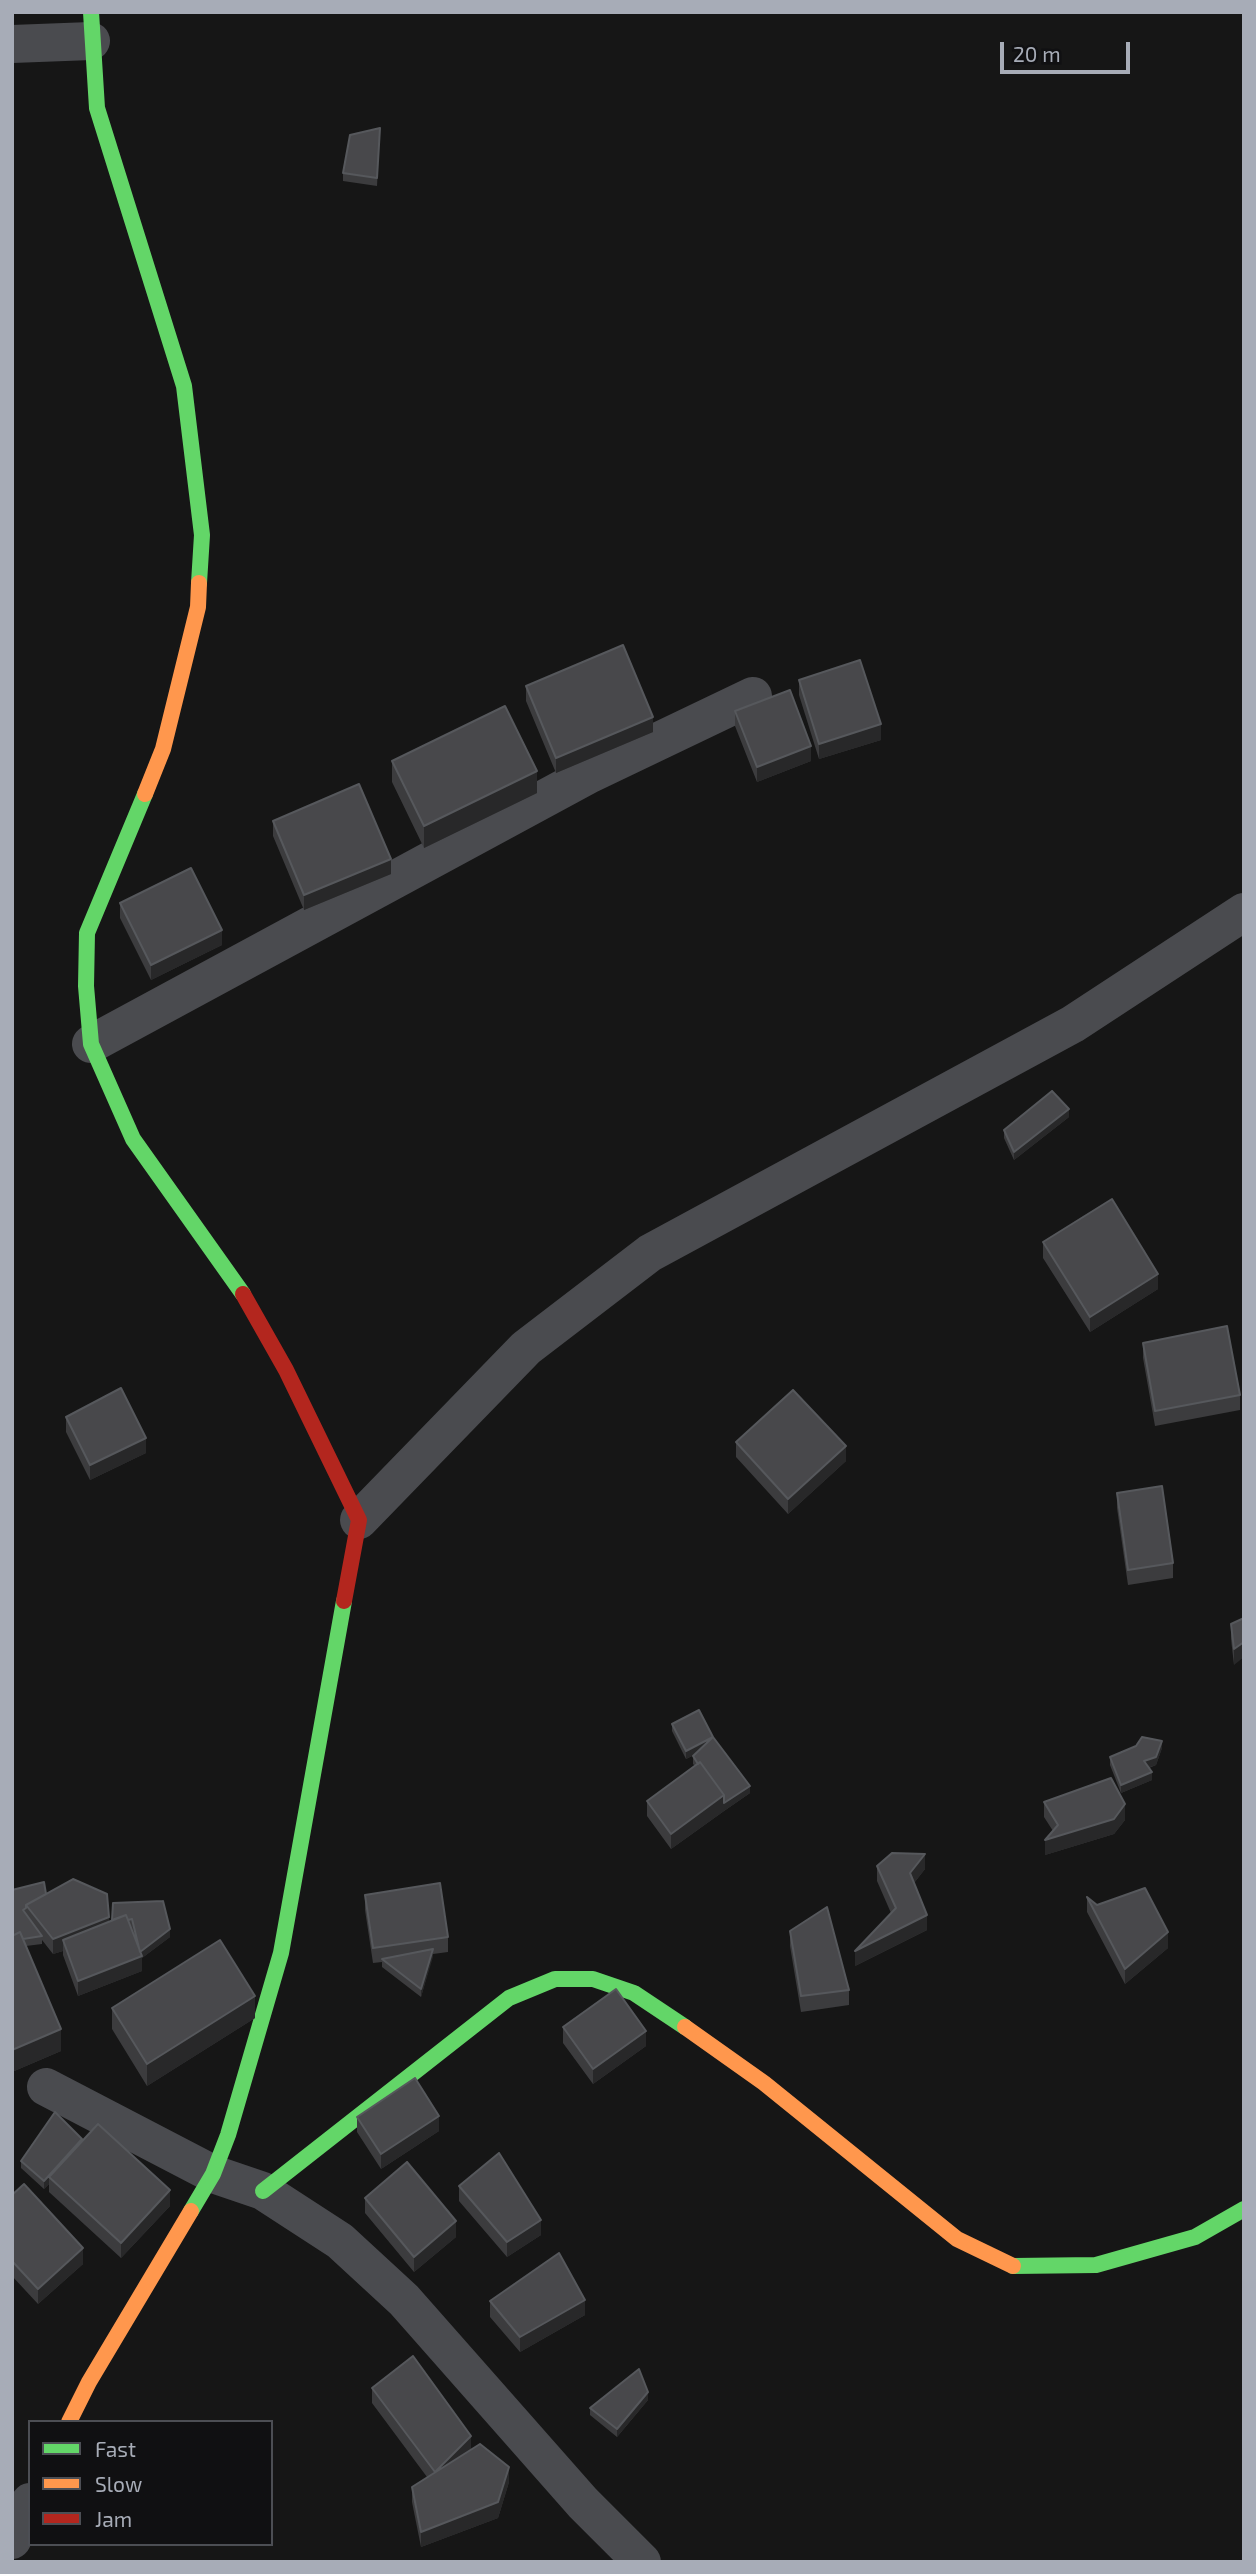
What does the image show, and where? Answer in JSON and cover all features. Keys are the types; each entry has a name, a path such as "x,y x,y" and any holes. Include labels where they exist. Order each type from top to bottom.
{"street":[{"path":"12,44 91,27 97,108 184,386 202,535 198,607 163,749 87,933 86,986 92,1044 133,1139 236,1283 286,1370 359,1520"},
{"path":"92,1044 590,774 752,696"},
{"path":"70,2420 89,2382 213,2174 228,2135 281,1953 359,1520 526,1348 650,1253 1073,1024 1244,912"},
{"path":"263,2191 509,1998 555,1979 593,1979 634,1993 668,2015 764,2083 957,2239 1011,2266 1096,2265 1195,2236 1244,2209"},
{"path":"46,2087 213,2174 263,2191 340,2241 404,2300 583,2503 642,2562"},
{"path":"12,2540 28,2506"}],"building":[{"path":"380,128 377,178 343,173 350,135"},
{"path":"623,645 653,717 556,758 526,686"},
{"path":"860,660 881,724 819,744 799,680"},
{"path":"790,690 811,746 757,767 735,711"},
{"path":"505,706 537,771 424,826 392,761"},
{"path":"359,784 391,859 304,895 273,821"},
{"path":"191,868 222,930 151,965 120,903"},
{"path":"1052,1091 1069,1109 1014,1152 1004,1130"},
{"path":"1112,1199 1158,1274 1090,1317 1043,1242"},
{"path":"1227,1326 1240,1395 1155,1411 1143,1343"},
{"path":"121,1388 146,1438 90,1465 66,1417"},
{"path":"793,1390 846,1446 788,1499 736,1442"},
{"path":"1162,1486 1173,1563 1128,1570 1117,1493"},
{"path":"1244,1618 1244,1642 1234,1649 1231,1624"},
{"path":"699,1710 713,1737 686,1751 672,1724"},
{"path":"713,1737 750,1786 724,1803 724,1795 693,1756"},
{"path":"1142,1737 1162,1741 1156,1757 1144,1761 1152,1772 1121,1785 1110,1757 1136,1746"},
{"path":"700,1762 724,1795 671,1834 647,1801"},
{"path":"1111,1778 1125,1804 1114,1819 1045,1840 1058,1825 1044,1802"},
{"path":"892,1853 925,1854 910,1873 927,1915 855,1951 896,1908 877,1866"},
{"path":"73,1879 107,1894 109,1917 53,1939 26,1905"},
{"path":"44,1882 46,1894 26,1905 23,1910 42,1936 23,1939 20,1932 12,1936 12,1890"},
{"path":"440,1883 448,1937 373,1948 365,1895"},
{"path":"1145,1888 1168,1932 1125,1969 1087,1897 1097,1905"},
{"path":"163,1901 170,1929 140,1952 132,1919 128,1920 126,1915 112,1920 113,1903"},
{"path":"827,1907 849,1990 801,1996 790,1931"},
{"path":"126,1915 142,1956 78,1981 63,1940"},
{"path":"20,1932 61,2029 12,2050 12,1936"},
{"path":"220,1940 255,1996 147,2064 112,2008"},
{"path":"433,1949 421,1989 382,1959"},
{"path":"616,1989 646,2031 593,2069 563,2027"},
{"path":"415,2078 439,2116 381,2154 357,2117"},
{"path":"55,2112 82,2139 44,2181 21,2161"},
{"path":"98,2124 170,2190 121,2243 49,2177"},
{"path":"499,2153 541,2220 507,2242 459,2186"},
{"path":"407,2162 456,2221 414,2257 365,2198"},
{"path":"24,2184 83,2248 38,2289 12,2261 12,2195"},
{"path":"559,2253 585,2300 520,2337 490,2301"},
{"path":"413,2356 471,2436 435,2472 372,2388"},
{"path":"639,2369 648,2392 617,2429 590,2408"},
{"path":"480,2444 509,2467 498,2502 421,2532 412,2487"}],"traffic: fast":[{"path":"91,12 97,108 184,386 202,535 199,583"},
{"path":"145,794 87,933 86,986 91,1044 133,1139 243,1294"},
{"path":"191,2211 213,2174 228,2135 281,1953 344,1601"},
{"path":"263,2191 509,1998 555,1979 593,1979 634,1993 685,2027"},
{"path":"1013,2266 1096,2265 1195,2237 1244,2209"}],"traffic: slow":[{"path":"145,794 163,749 198,607 199,583"},
{"path":"685,2027 764,2083 957,2239 1013,2266"},
{"path":"70,2420 89,2382 191,2211"}],"traffic: jam":[{"path":"243,1294 286,1370 359,1520 344,1601"}]}
